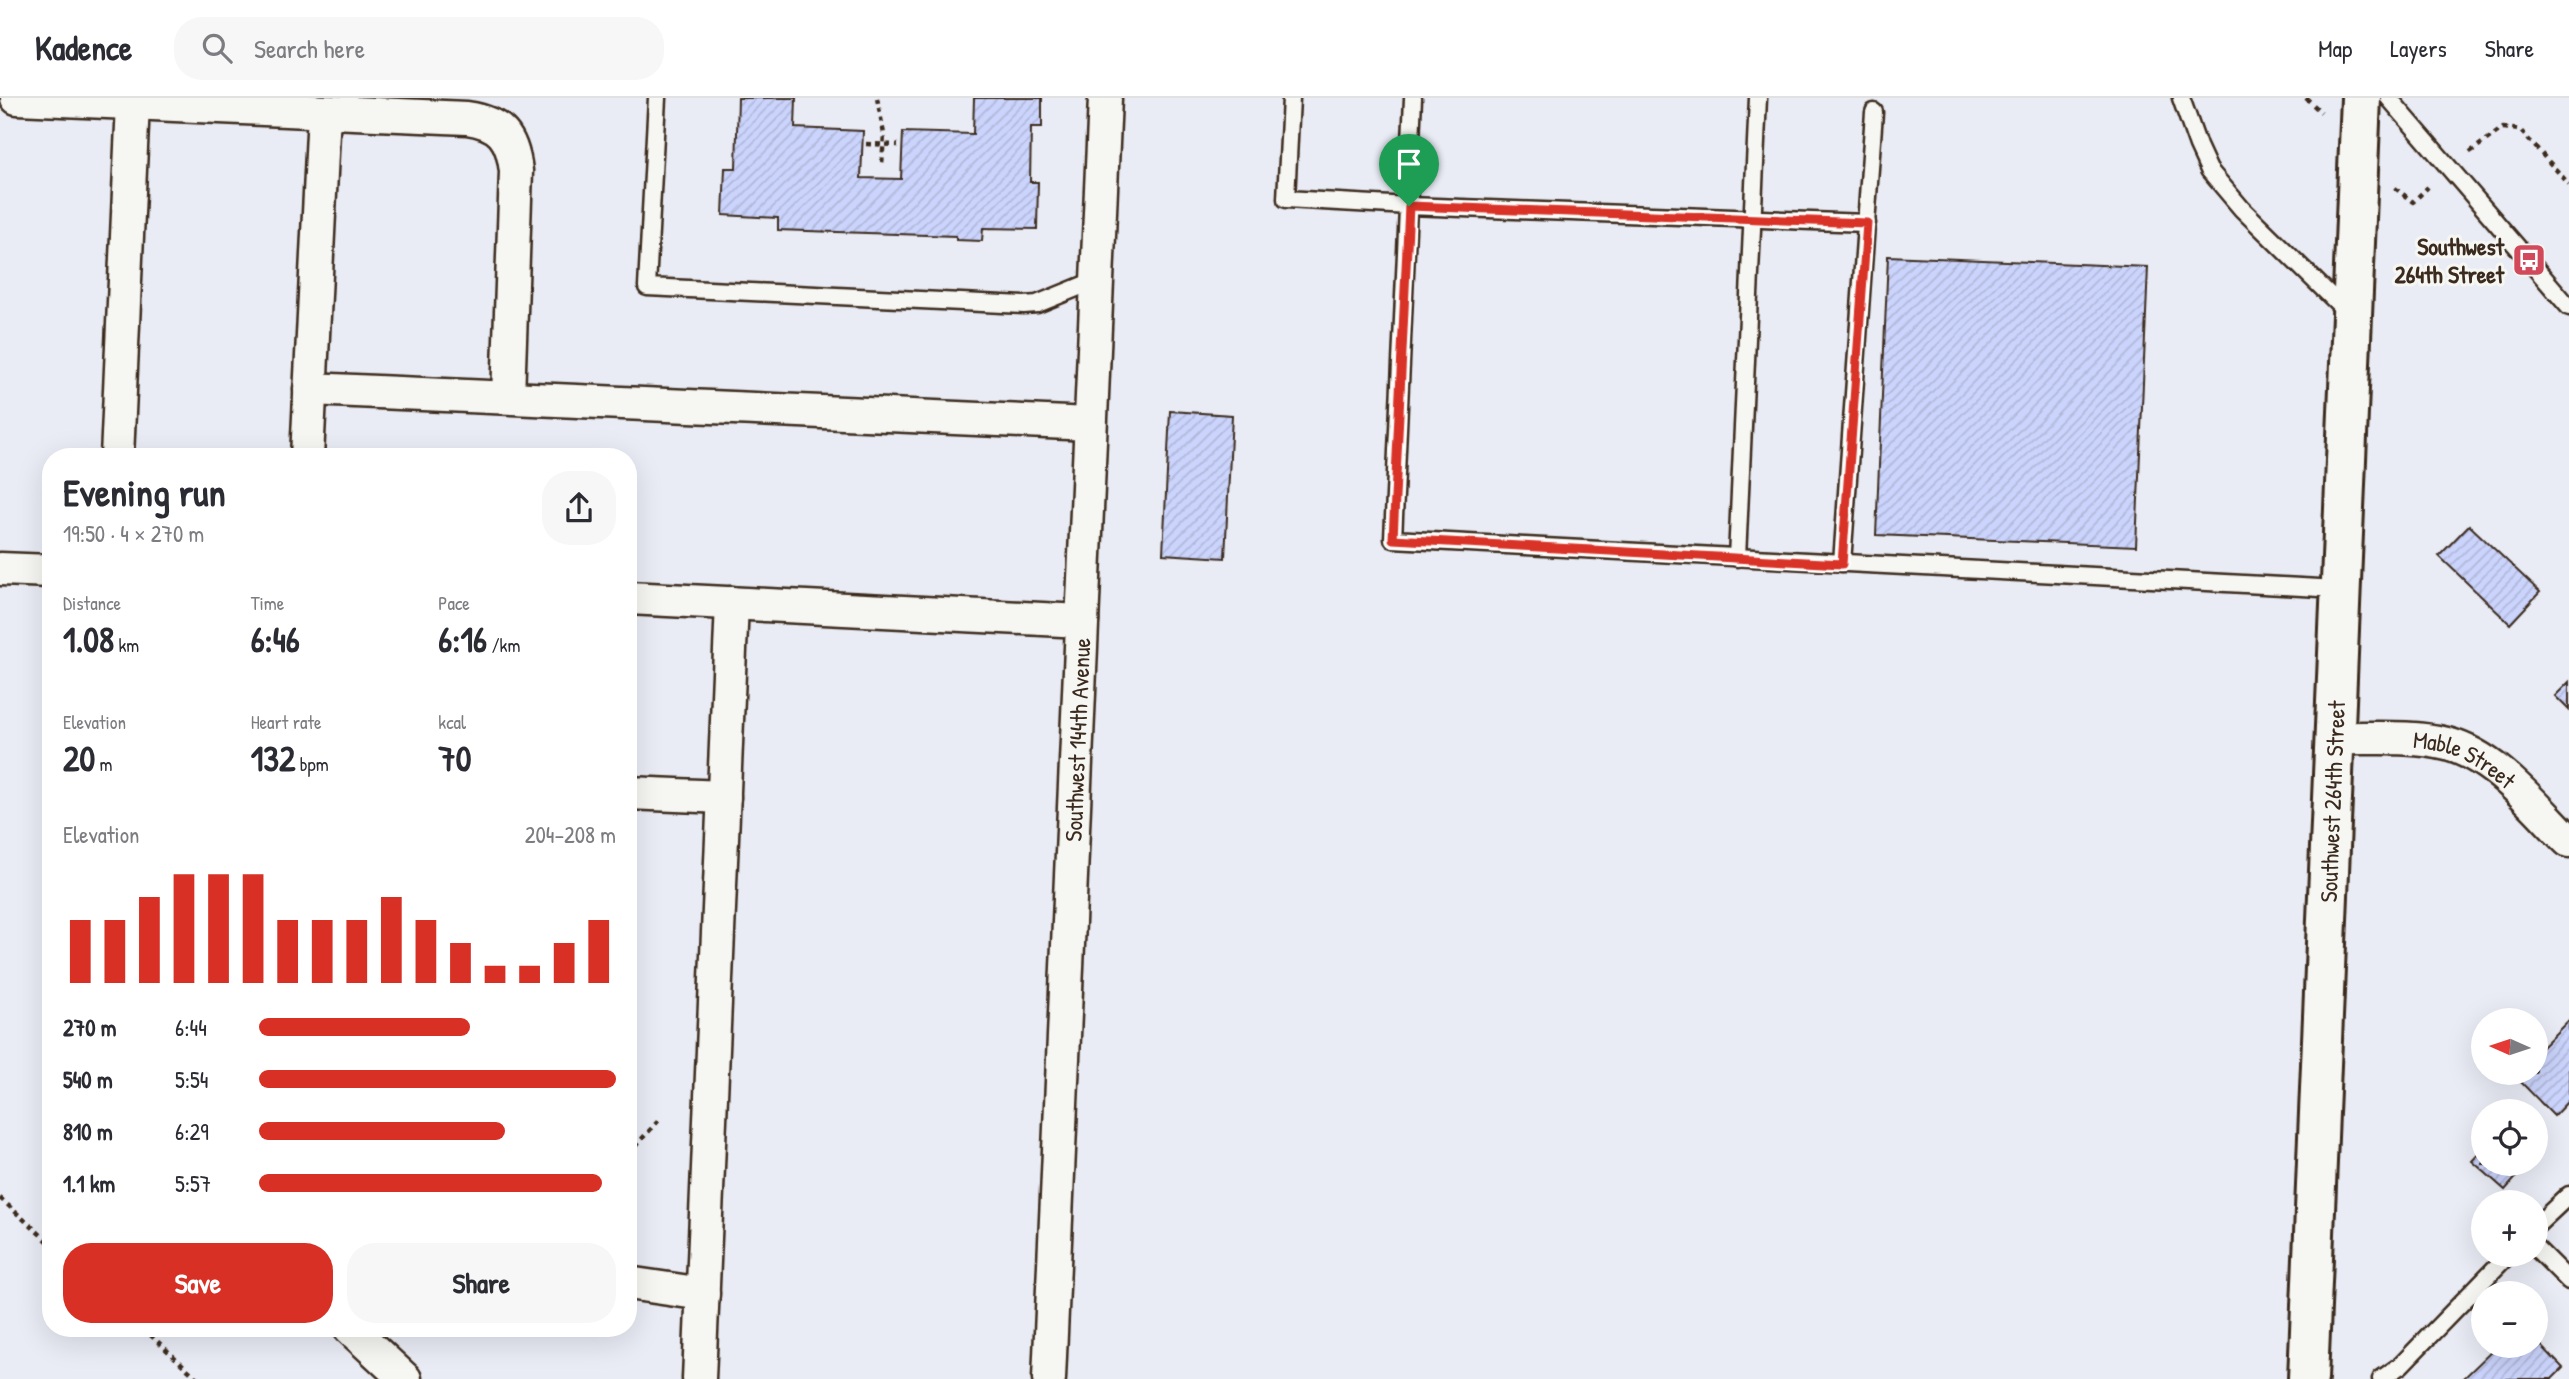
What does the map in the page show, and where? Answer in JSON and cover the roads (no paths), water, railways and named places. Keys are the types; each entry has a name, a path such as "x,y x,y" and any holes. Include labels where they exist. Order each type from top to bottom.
{"street":[{"path":"18,98 486,121 498,128 507,138 513,152 516,171 508,397"},
{"name":"Southwest 144th Avenue","path":"1049,1379 1105,98"},
{"name":"Southwest 264th Street","path":"2308,1379 2361,98"},
{"path":"117,448 133,103"},
{"path":"307,448 324,112"},
{"path":"310,389 1090,424"},
{"path":"0,569 42,571"},
{"path":"637,598 1082,621"},
{"path":"699,1379 732,603"},
{"name":"Mable Street","path":"2333,738 2412,739 2460,748 2502,775 2569,841"},
{"path":"637,793 724,797"},
{"path":"637,1284 703,1294"},
{"path":"360,1337 405,1379"}],"lane":[{"path":"657,98 647,287 1024,305 1037,304 1096,280"},
{"path":"1291,98 1286,199 1867,223"},
{"path":"1413,98 1393,539 2339,589"},
{"path":"1737,558 1758,98"},
{"path":"2181,98 2209,170 2242,209 2351,315"},
{"path":"2389,98 2569,307"},
{"path":"1842,564 1874,112"},
{"path":"2548,1215 2569,1195"},
{"path":"2548,1260 2569,1281"},
{"path":"2381,1379 2401,1365 2496,1267"}],"place":[{"name":"Southwest 264th Street","path":"2529,260"}]}
